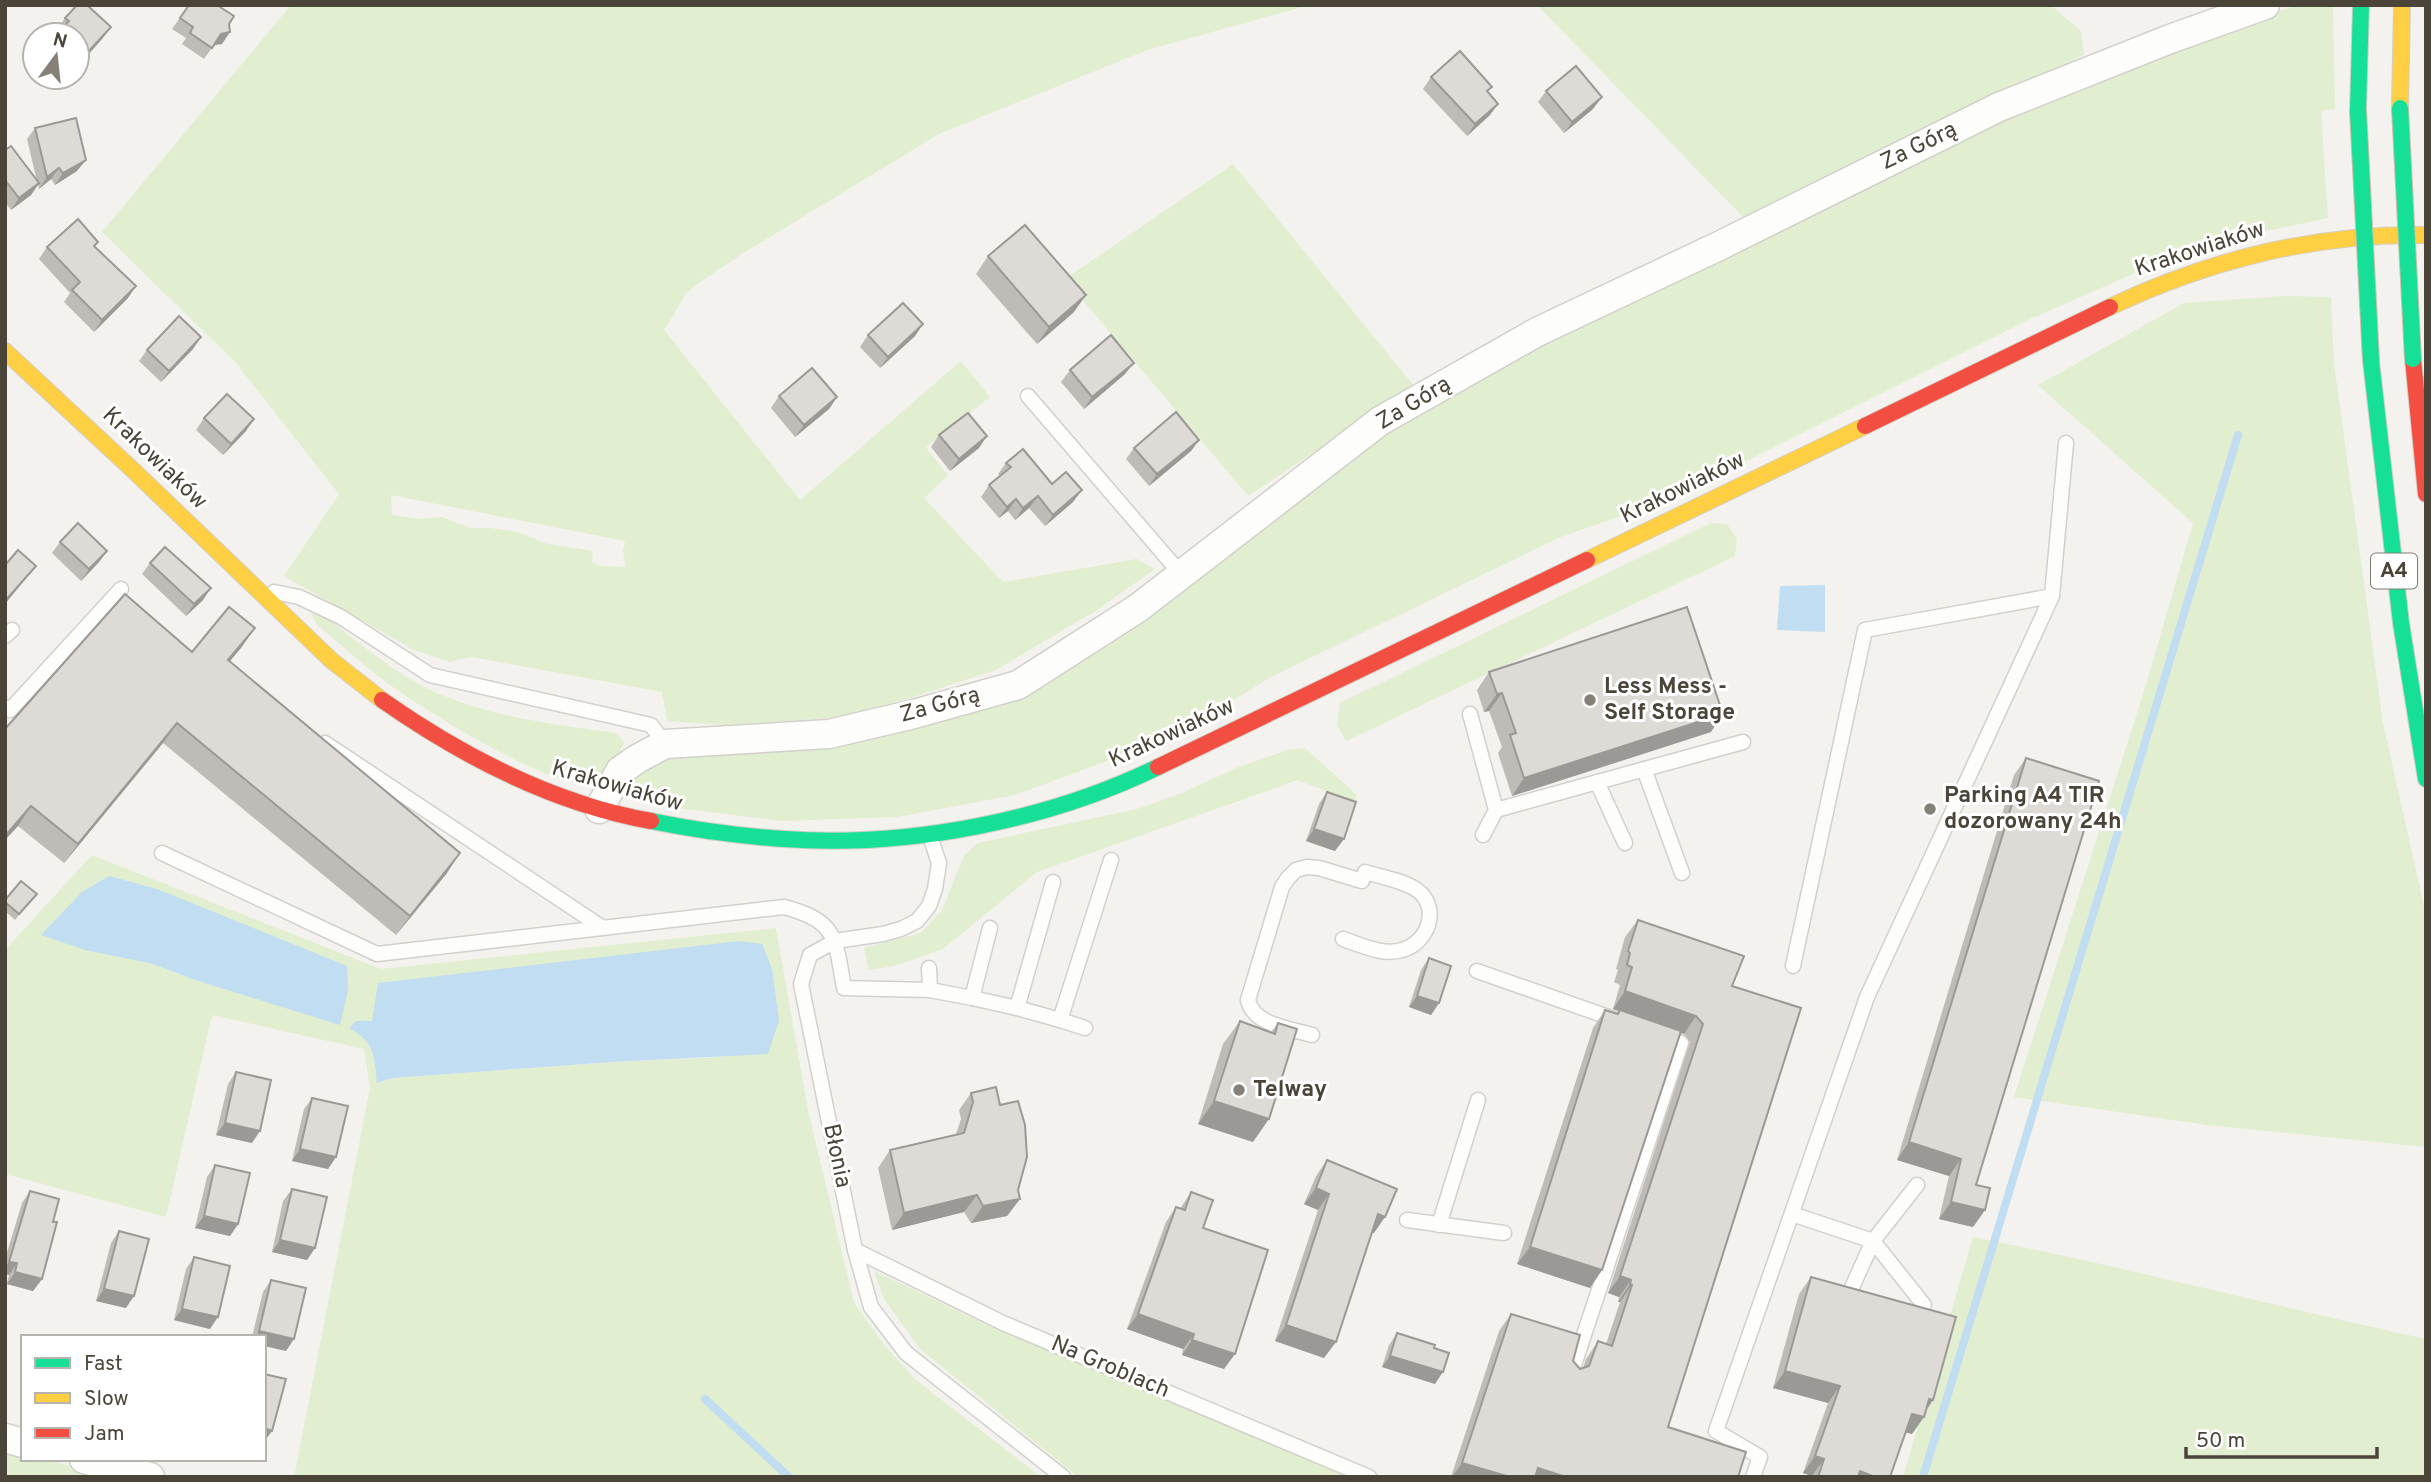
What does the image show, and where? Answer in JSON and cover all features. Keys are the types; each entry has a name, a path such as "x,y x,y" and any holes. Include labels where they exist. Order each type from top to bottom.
{"main road":[{"name":"A4","path":"2361,5 2358,110 2371,361 2392,553 2414,715 2426,779"},
{"path":"2402,5 2400,108 2413,359 2426,494"},
{"name":"Krakowiaków","path":"5,351 345,673 417,726 481,762 538,789 599,809 697,832 757,839 866,839 930,834 1001,820 1080,798 1138,778 2136,295 2198,271 2274,248 2380,234 2426,235"}],"street":[{"name":"Za Górą","path":"599,809 620,771 665,744 829,734 914,714 1018,684 1138,608 1380,422 1537,332 1719,246 1999,107 2170,39 2265,5"},
{"path":"91,1461 150,1477"}],"lane":[{"path":"1028,396 1181,574"},
{"path":"1753,1477 1760,1457 1716,1431 1867,997 2052,596 2066,443"},
{"path":"5,707 10,710 121,589"},
{"path":"256,589 299,597 341,617 430,675 651,725 665,744"},
{"path":"1793,966 1865,630 2052,596"},
{"path":"1470,714 1496,810 1483,835"},
{"path":"316,737 603,928"},
{"path":"1496,810 1743,743"},
{"path":"1644,769 1682,873"},
{"path":"1597,782 1625,843"},
{"name":"Błonia","path":"930,834 939,863 929,906 917,920 901,929 883,934 835,941 810,955 801,984 855,1250 871,1307 906,1353 1063,1477"},
{"path":"162,853 377,954 784,907 814,918 826,926 835,941 844,988 930,990 1017,1008 1085,1028"},
{"path":"1060,1020 1111,860"},
{"path":"1312,1035 1261,1019 1250,1007 1248,1000 1282,887 1296,870 1319,868 1407,885 1418,891 1426,900 1430,914 1429,926 1423,937 1401,951 1373,949 1343,939"},
{"path":"1017,1008 1053,882"},
{"path":"972,998 990,928"},
{"path":"929,968 930,990"},
{"path":"1477,971 1681,1042 1570,1377"},
{"path":"1439,1225 1478,1100"},
{"path":"1849,1294 1873,1241 1917,1185"},
{"path":"1791,1214 1873,1241 1924,1305"},
{"path":"1407,1220 1504,1233"},
{"name":"Na Groblach","path":"855,1250 1003,1324 1369,1477"}],"green space":[{"path":"291,5 1310,5 1147,50 939,134 745,252 687,292 664,330 800,500 961,361 990,397 926,447 948,476 924,498 1003,582 1137,559 1155,569 1097,610 996,670 843,717 724,725 667,721 662,692 472,657 449,662 412,649 284,576 339,494 236,363 102,232","holes":["391,495 625,541 623,551 626,567 600,566 592,562 593,551 548,544 518,532 470,528 442,517 420,519 392,515"]},
{"path":"1537,5 2051,5 2081,31 2084,55 1745,219"},
{"path":"2298,5 2333,5 2335,109 2321,111 2328,218 2215,242 2149,267 2030,319 1673,498 1563,536 1271,677 1177,735 1015,795 897,817 782,821 668,807 629,798 623,784 658,755 923,723 1193,580 1401,423 1538,341 2015,113 2220,30"},
{"path":"1233,164 1414,386 1248,496 1065,279"},
{"path":"2283,296 2331,297 2334,363 2383,723 2426,915 2426,1147 2207,1125 2014,1097 2146,685 2193,523 2038,385 2184,303"},
{"path":"1711,523 1727,524 1737,539 1735,556 1346,741 1337,725 1340,703"},
{"path":"311,613 324,616 392,667 438,694 513,716 616,733 624,742 622,747 605,770 590,782 573,782 548,775 485,744 398,691 316,624"},
{"path":"1305,748 1357,795 1354,803 1298,780 1037,872 943,949 895,966 869,970 864,948 921,933 942,910 964,855 978,843 1137,809 1182,793 1241,766 1287,750"},
{"path":"92,855 381,969 776,928 808,1110 854,1303 886,1347 916,1380 1041,1477 294,1477 370,1088 364,1049 212,1015 166,1217 5,1174 5,950","holes":["85,950 348,990 247,996 153,964","372,1021 726,1057 612,1062 393,1078 378,1083 369,1045 350,1028"]},
{"path":"1973,1237 2426,1339 2426,1477 1903,1477"},
{"path":"874,1271 996,1329 1352,1477 1078,1477 920,1349 884,1299"},
{"path":"5,1449 21,1453 21,1461 52,1461 112,1477 5,1477"}],"water":[{"path":"1825,585 1825,632 1777,630 1780,586"},
{"path":"109,876 157,889 347,966 348,990 340,1025 195,980 153,964 85,950 41,935 82,892"},
{"path":"739,941 762,944 772,969 779,1020 768,1054 393,1078 377,1083 372,1051 358,1033 349,1028 356,1021 372,1021 378,983"}],"building":[{"path":"77,5 87,5 111,27 91,49 91,21 69,21 65,18"},
{"path":"189,5 221,5 220,7 234,16 229,24 230,32 221,34 212,48 190,33 193,27 180,18"},
{"path":"1460,51 1492,87 1487,91 1498,104 1475,124 1431,77"},
{"path":"1576,66 1602,97 1572,122 1546,91"},
{"path":"76,118 86,160 63,173 59,168 47,177 35,128"},
{"path":"11,146 39,183 19,198 5,180 5,150"},
{"path":"78,219 98,242 94,246 136,286 102,320 72,290 80,282 47,247"},
{"path":"1025,225 1086,295 1049,327 988,256"},
{"path":"903,303 923,324 888,357 868,335"},
{"path":"179,316 201,337 169,371 147,350"},
{"path":"1111,335 1134,363 1092,397 1070,370"},
{"path":"812,368 837,397 804,425 779,396"},
{"path":"227,394 254,419 231,444 204,418"},
{"path":"1176,412 1199,440 1157,474 1134,448"},
{"path":"968,413 987,436 959,459 939,435"},
{"path":"1023,449 1052,484 1066,472 1082,490 1053,515 1038,496 1023,508 1016,499 1007,507 989,485 1011,467 1006,463"},
{"path":"78,523 107,551 89,569 60,542"},
{"path":"165,547 211,588 194,604 150,563"},
{"path":"18,550 36,566 5,601 5,565"},
{"path":"125,594 192,652 229,607 255,628 228,660 460,853 410,916 177,723 78,844 31,806 5,836 5,729"},
{"name":"Less Mess - Self Storage","path":"1687,607 1723,714 1524,778 1510,735 1516,733 1502,693 1497,694 1489,672"},
{"path":"2026,758 2099,781 1976,1185 1990,1188 1985,1210 1951,1202 1961,1159 1909,1142"},
{"path":"1327,792 1356,802 1344,839 1314,829"},
{"path":"21,881 37,894 19,914 5,900"},
{"path":"1638,920 1744,956 1732,986 1801,1008 1668,1427 1746,1452 1738,1477 1566,1477 1538,1468 1535,1477 1510,1477 1462,1463 1511,1314 1580,1335 1573,1361 1580,1369 1589,1366 1598,1341 1612,1346 1632,1285 1631,1280 1620,1276 1703,1024 1696,1016 1625,991 1632,967 1627,965 1630,953 1628,951"},
{"path":"1429,958 1451,966 1439,1003 1417,996"},
{"path":"1605,1010 1618,1014 1620,1010 1681,1031 1602,1270 1530,1247"},
{"path":"1240,1021 1275,1034 1278,1023 1297,1029 1269,1119 1214,1101"},
{"path":"236,1072 271,1080 260,1131 225,1123"},
{"path":"996,1087 1000,1105 1018,1101 1025,1125 1027,1157 1018,1190 1020,1199 983,1206 977,1195 904,1213 890,1150 964,1133 973,1102 971,1093"},
{"path":"312,1098 348,1106 336,1157 300,1149"},
{"path":"1327,1160 1397,1189 1385,1217 1378,1214 1336,1342 1286,1325 1329,1194 1316,1188"},
{"path":"215,1165 250,1173 238,1224 204,1216"},
{"path":"292,1189 327,1197 315,1248 280,1240"},
{"path":"30,1191 59,1199 53,1222 57,1222 42,1279 15,1272 17,1263 9,1262"},
{"path":"1191,1192 1213,1200 1203,1228 1268,1250 1235,1354 1192,1340 1194,1334 1138,1314 1176,1207 1185,1210"},
{"path":"119,1231 149,1239 134,1296 104,1289"},
{"path":"194,1257 230,1266 218,1317 182,1309"},
{"path":"1811,1277 1956,1317 1933,1400 1929,1399 1924,1417 1912,1414 1890,1477 1875,1477 1860,1471 1858,1477 1818,1477 1824,1459 1815,1456 1840,1386 1785,1371"},
{"path":"271,1280 306,1288 294,1339 259,1331"},
{"path":"1397,1333 1435,1345 1434,1348 1449,1353 1443,1372 1390,1356"},
{"path":"266,1374 286,1379 272,1431 266,1429"}],"waterway":[{"path":"1923,1477 2238,435"},
{"path":"705,1399 789,1477"}],"traffic: fast":[{"path":"2358,110 2361,5"},
{"path":"2400,108 2413,359"},
{"path":"2358,110 2371,361"},
{"path":"2371,361 2401,623 2426,779"},
{"path":"651,821 784,839 831,841 927,834 976,827 1023,816 1115,786 1158,767"}],"traffic: slow":[{"path":"2400,108 2402,5"},
{"path":"2110,307 2185,276 2264,253 2344,239 2426,235"},
{"path":"5,351 331,660 382,700"},
{"path":"1587,560 1865,426"}],"traffic: jam":[{"path":"1865,426 2110,307"},
{"path":"2413,359 2426,494"},
{"path":"1158,767 1587,560"},
{"path":"382,700 444,740 510,775 580,803 651,821"}],"place":[{"name":"Less Mess - Self Storage","path":"1590,700"},
{"name":"Parking A4 TIR dozorowany 24h","path":"1930,809"},
{"name":"Telway","path":"1239,1090"}]}
